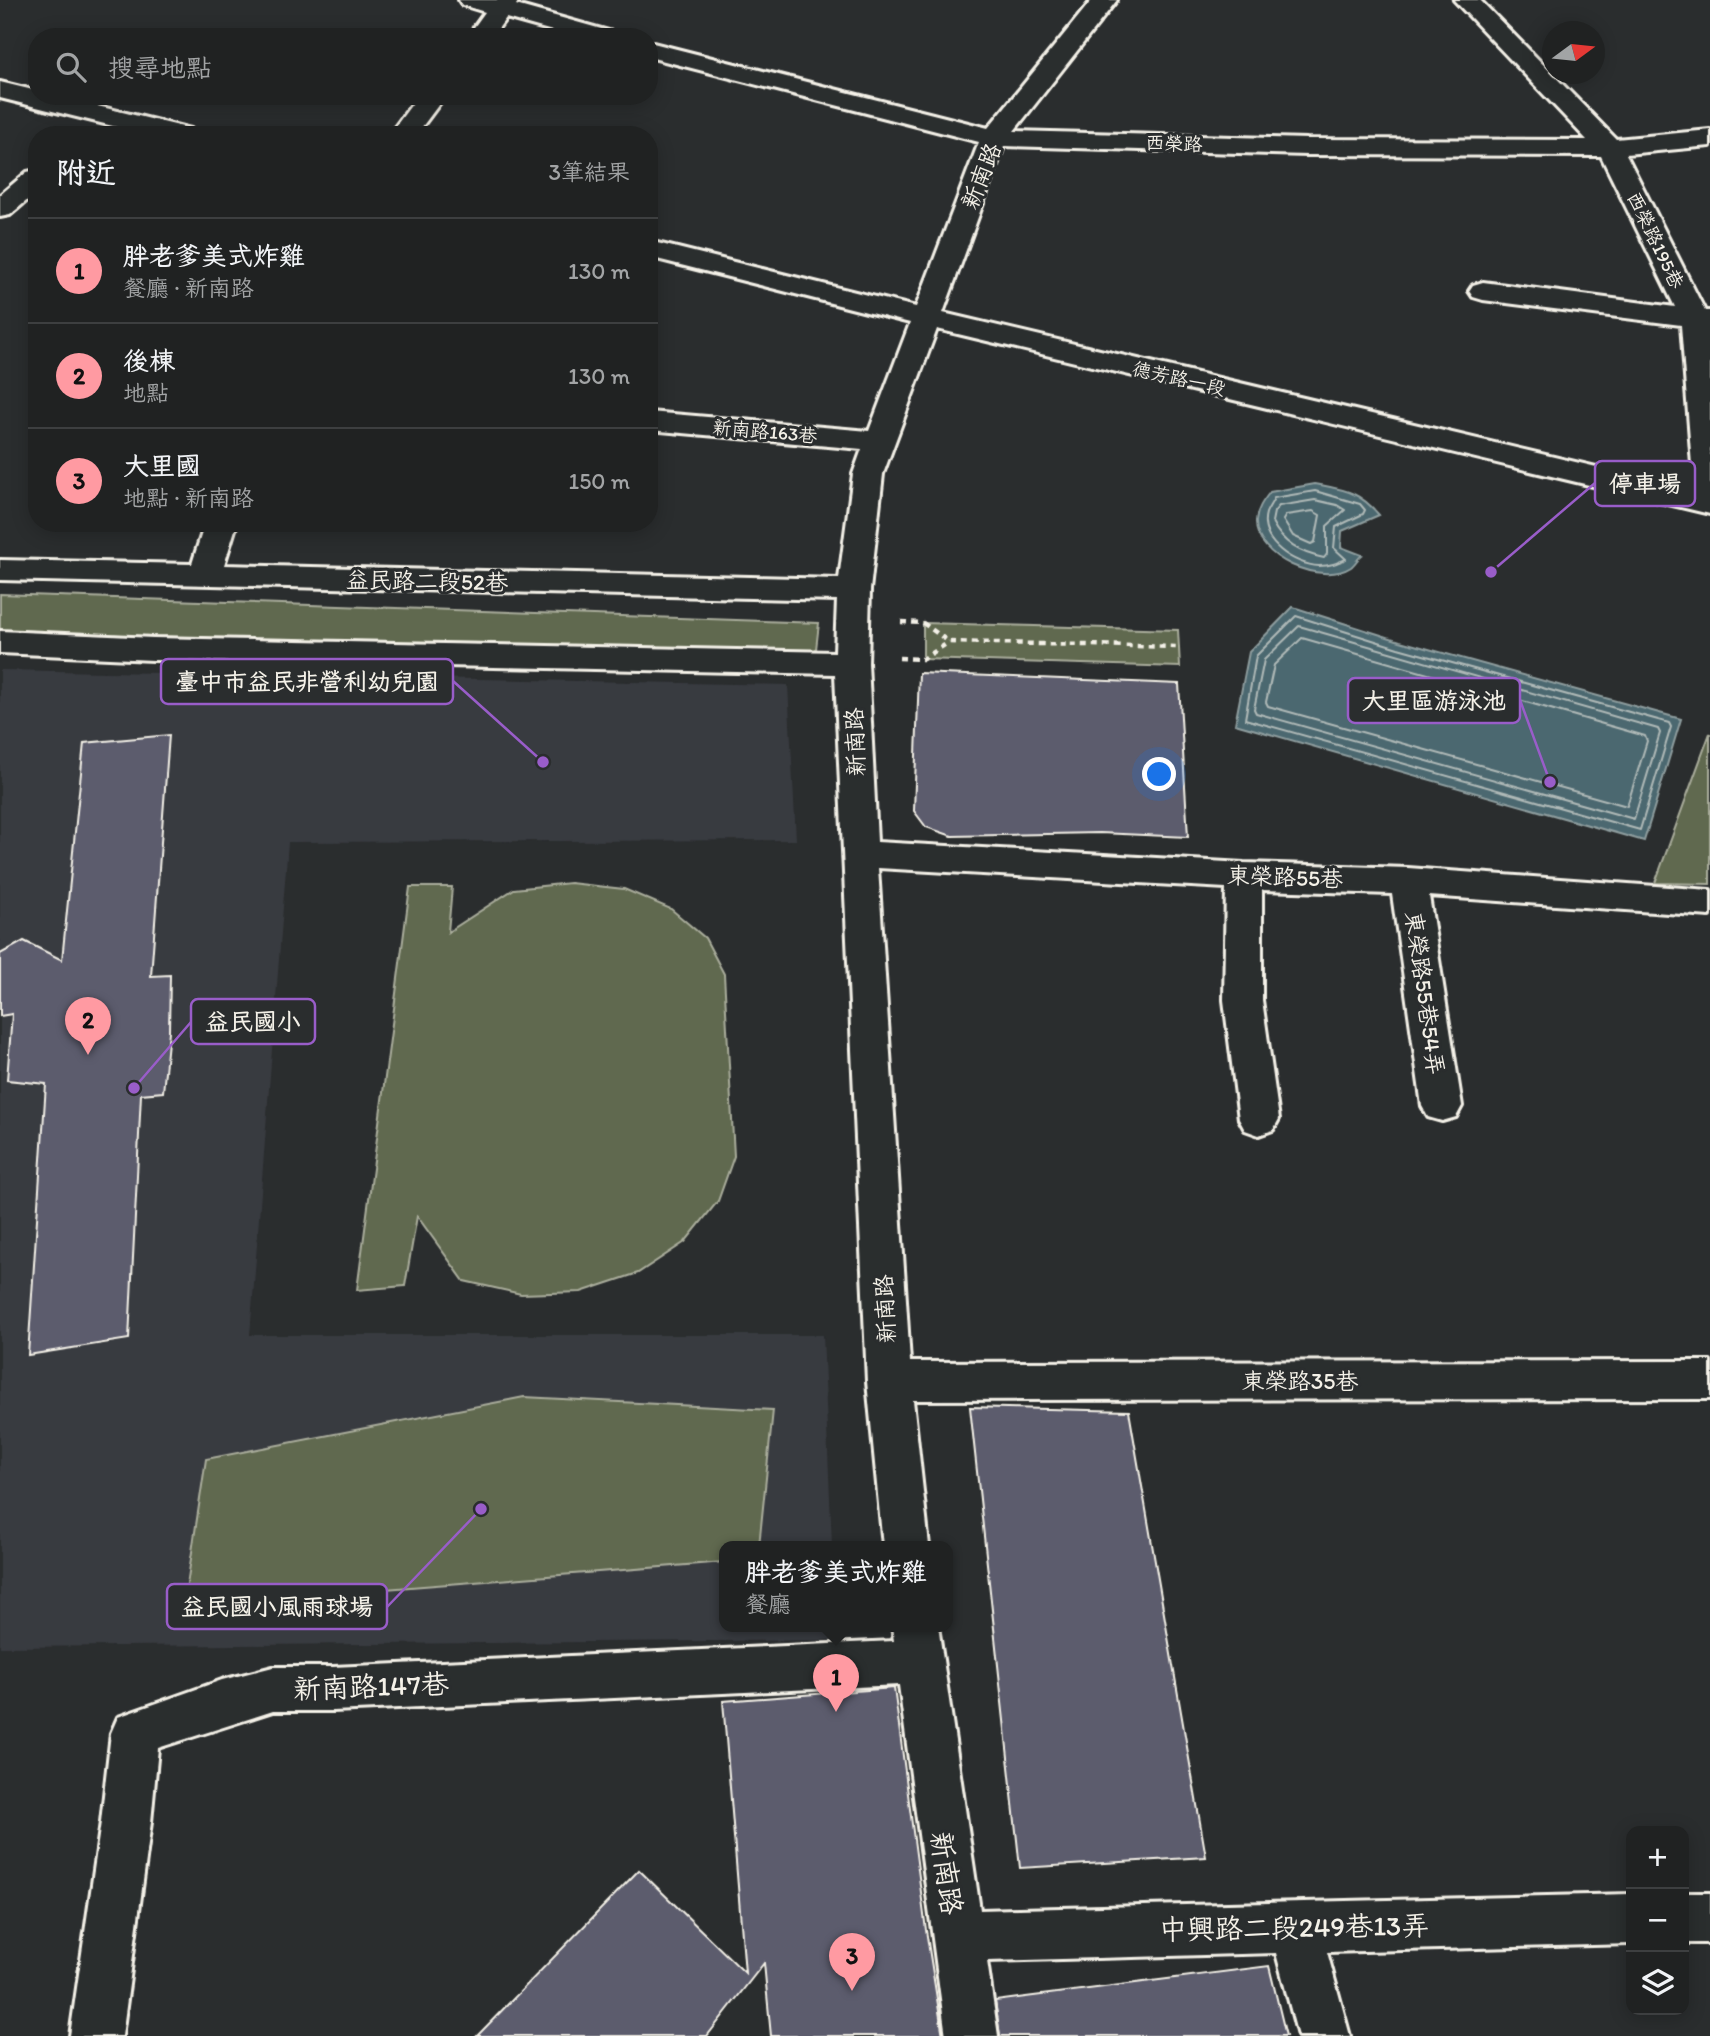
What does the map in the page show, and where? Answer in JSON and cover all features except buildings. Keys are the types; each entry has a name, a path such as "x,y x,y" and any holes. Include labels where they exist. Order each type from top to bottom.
{"street":[{"path":"471,0 504,5 575,28"},
{"name":"西榮路195巷","path":"1466,0 1610,148 1703,319 1710,502"},
{"name":"新南路","path":"905,1541 889,1381 859,854 852,663 854,590 868,474 994,138 1098,1"},
{"path":"487,28 504,5"},
{"name":"西榮路","path":"658,51 994,138 1307,146 1610,148 1710,138"},
{"path":"0,90 28,97"},
{"path":"60,105 145,126"},
{"path":"409,126 425,105"},
{"path":"102,126 112,118"},
{"path":"0,209 28,186"},
{"name":"德芳路一段","path":"658,260 926,318 1710,502"},
{"path":"1483,291 1703,319"},
{"name":"新南路163巷","path":"658,422 880,441"},
{"path":"204,576 218,532"},
{"name":"益民路二段52巷","path":"0,570 854,590"},
{"path":"0,642 167,649 852,663"},
{"name":"東榮路55巷","path":"859,854 1244,876 1408,881 1701,903"},
{"path":"1244,876 1243,1000 1259,1119"},
{"name":"東榮路55巷54弄","path":"1408,881 1442,1106"},
{"path":"1701,903 1710,935"},
{"name":"東榮路35巷","path":"889,1381 1710,1380"},
{"name":"新南路","path":"917,1644 972,2036"},
{"name":"新南路147巷","path":"96,2036 126,1822 135,1733 222,1703 273,1689 347,1689 917,1644"},
{"path":"1689,1918 1710,1918"},
{"name":"中興路二段249巷13弄","path":"956,1936 1626,1919"},
{"path":"1295,1927 1324,2036"}],"path":[{"path":"923,623 949,642"},
{"path":"923,659 949,642 1179,647"}],"shaded area":[{"path":"0,670 788,685 796,840 288,842 250,1335 823,1335 832,1541 719,1541 719,1632 836,1632 837,1640 0,1647"}],"green space":[{"path":"0,594 819,623 815,658 0,631"},
{"path":"923,623 1178,630 1180,667 923,659"},
{"path":"1710,733 1710,884 1655,883"},
{"path":"570,883 624,889 671,909 705,938 724,974 734,1156 718,1201 685,1242 638,1273 581,1292 521,1294 464,1281 417,1216 405,1286 357,1290 410,887 452,887 448,932 514,889"},
{"path":"524,1397 773,1410 760,1541 719,1541 719,1562 184,1605 206,1459"}],"water":[{"path":"1315,484 1358,496 1379,515 1342,531 1341,547 1362,555 1351,567 1339,572 1308,571 1292,565 1278,557 1258,534 1258,513 1270,492"},
{"path":"1293,607 1400,641 1681,719 1644,841 1235,724 1249,652"}],"place":[{"name":"停車場","path":"1491,572"},
{"name":"臺中市益民非營利幼兒園","path":"543,762"},
{"name":"大里區游泳池","path":"1550,782"},
{"name":"後棟","path":"88,1055"},
{"name":"益民國小","path":"134,1088"},
{"name":"益民國小風雨球場","path":"481,1509"},
{"name":"胖老爹美式炸雞","path":"836,1712"},
{"name":"大里國","path":"852,1991"}]}
